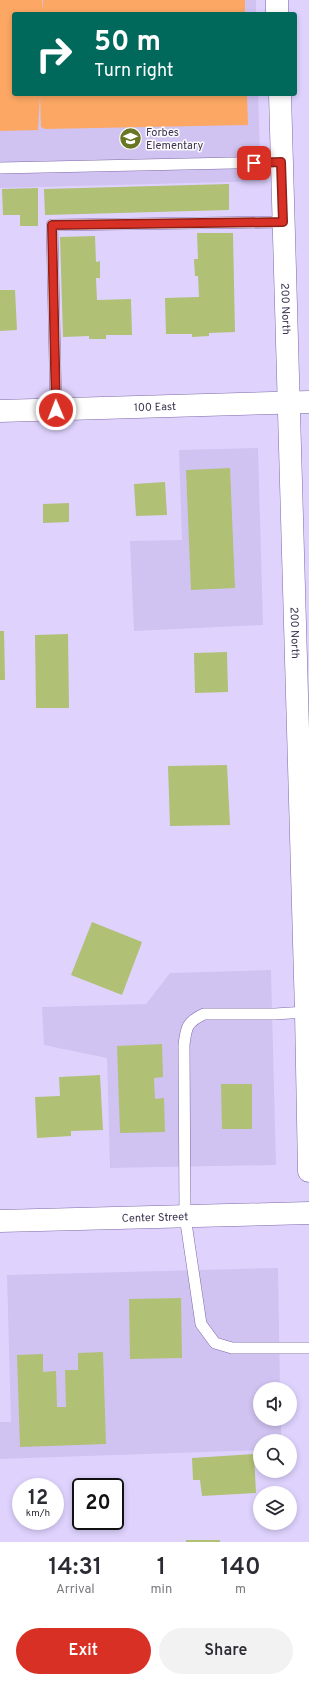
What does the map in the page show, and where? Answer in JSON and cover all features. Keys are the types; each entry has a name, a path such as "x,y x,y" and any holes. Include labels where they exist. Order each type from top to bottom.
{"street":[{"path":"277,0 278,12"},
{"name":"200 North","path":"280,96 283,222 299,402 309,1171"},
{"name":"100 East","path":"0,411 299,402"},
{"name":"Center Street","path":"0,1221 309,1213"}],"lane":[{"path":"0,168 281,162"},
{"path":"56,410 52,225 283,222"},
{"path":"306,1012 275,1014 204,1014 194,1019 186,1027 184,1045 185,1216 201,1324 215,1343 232,1348 309,1348"}],"shaded area":[{"name":"Forbes Elementary","path":"0,0 256,0 256,12 12,12 12,96 258,96 261,181 0,188"},
{"path":"0,0 42,0 42,11 43,0 245,0 245,12 12,12 12,96 40,96 38,130 0,131"},
{"path":"40,96 247,96 248,125 45,129 41,127"},
{"path":"258,448 263,625 134,631 130,541 182,540 179,450"},
{"path":"271,970 276,1165 110,1168 107,1058 44,1045 42,1007 146,1004 170,973"},
{"path":"278,1268 280,1382 253,1382 253,1426 281,1426 281,1434 253,1434 253,1450 0,1459 0,1422 11,1422 7,1275"}],"building":[{"path":"229,184 229,210 45,215 44,189"},
{"path":"38,188 38,226 20,226 20,215 3,215 2,189"},
{"path":"197,233 233,233 235,332 209,333 209,336 192,337 192,334 166,334 165,298 199,297 198,276 195,276 194,259 198,259"},
{"path":"95,236 96,262 100,261 100,278 96,278 97,300 131,299 132,335 106,335 106,339 89,339 89,336 63,337 60,237"},
{"path":"0,290 15,290 17,330 0,331"},
{"path":"230,468 235,588 191,590 186,470"},
{"path":"165,482 167,515 136,516 134,484"},
{"path":"69,503 69,522 43,523 43,504"},
{"path":"0,631 4,631 5,680 0,680"},
{"path":"68,634 69,708 36,708 35,635"},
{"path":"227,652 228,692 195,693 194,653"},
{"path":"227,765 230,825 170,826 168,766"},
{"path":"92,922 142,942 122,995 71,975"},
{"path":"162,1044 163,1077 154,1078 155,1099 164,1098 165,1132 120,1133 117,1046"},
{"path":"100,1075 103,1130 71,1131 71,1136 37,1138 35,1097 60,1096 59,1077"},
{"path":"221,1084 252,1084 252,1129 222,1129"},
{"path":"181,1298 182,1358 130,1359 129,1299"},
{"path":"103,1352 106,1444 20,1447 17,1355 43,1354 43,1372 56,1371 57,1407 66,1407 65,1370 78,1370 78,1353"},
{"path":"253,1454 253,1478 255,1478 256,1486 253,1486 253,1493 202,1496 200,1480 193,1480 192,1458"},
{"path":"186,1540 220,1540 220,1542 186,1542"}],"place":[{"name":"Forbes Elementary","path":"130,138"}],"route":[{"path":"56,410 52,225 283,222 281,162 254,163"}]}
